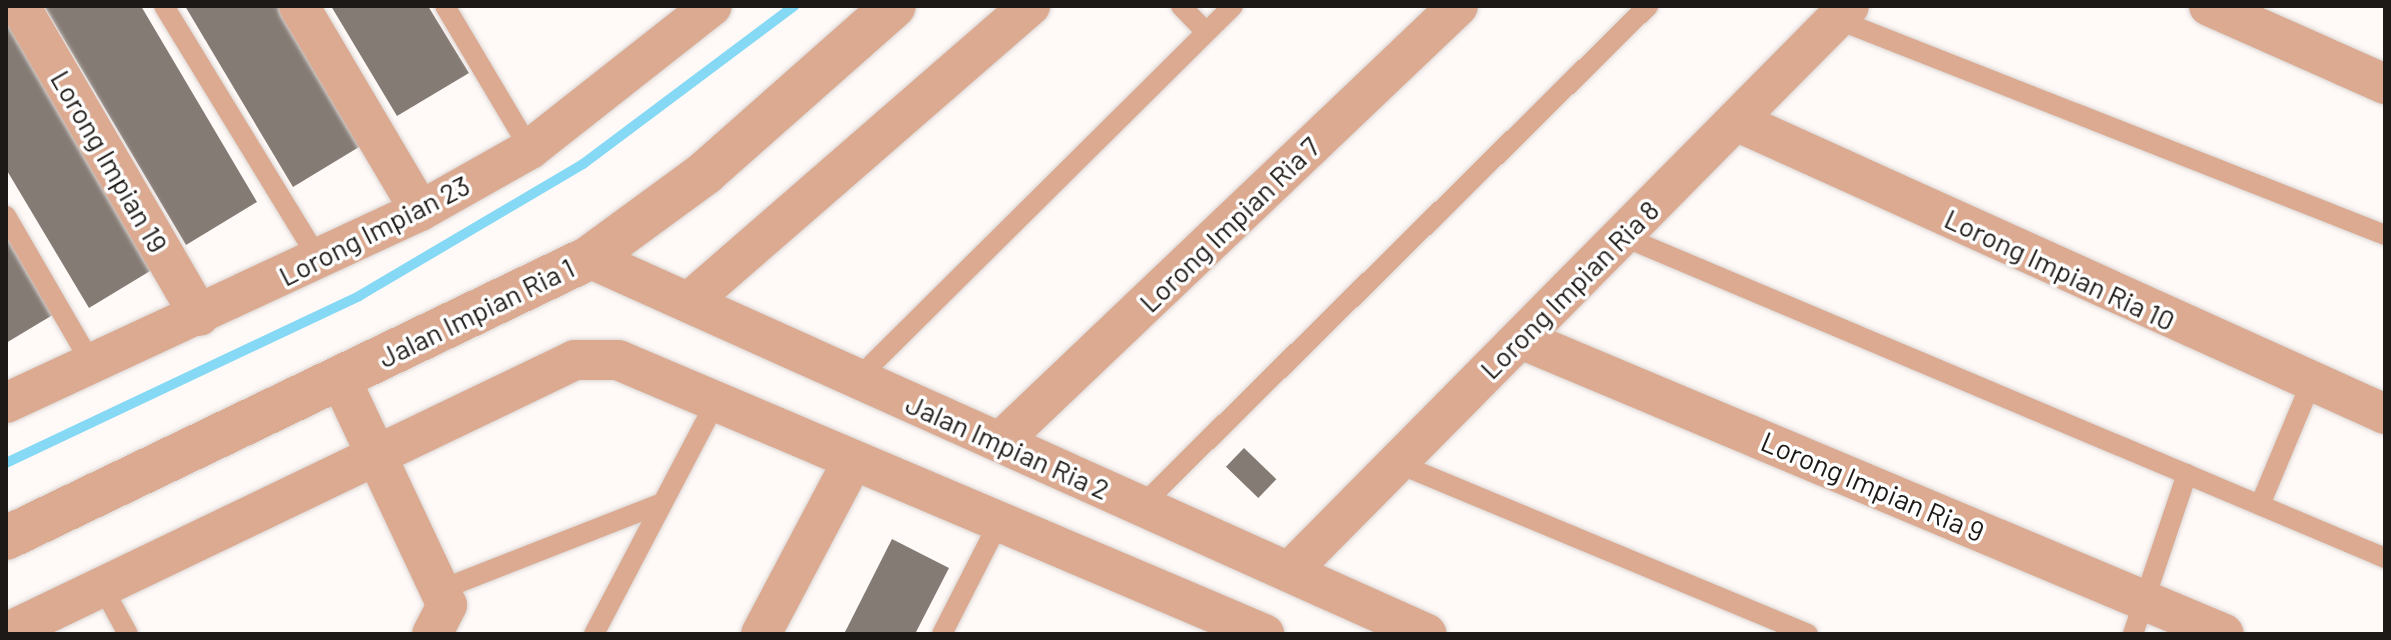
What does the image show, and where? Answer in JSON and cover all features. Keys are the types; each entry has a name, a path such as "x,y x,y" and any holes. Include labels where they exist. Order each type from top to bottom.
{"street":[{"name":"Lorong Impian 19","path":"20,6 200,316"},
{"path":"299,6 420,211"},
{"name":"Lorong Impian 23","path":"6,403 93,366 420,211 530,149 712,6"},
{"name":"Jalan Impian Ria 1","path":"6,538 589,258 705,173 894,6"},
{"path":"689,302 1030,6"},
{"name":"Lorong Impian Ria 7","path":"1000,442 1458,6"},
{"path":"2209,6 2385,84"},
{"name":"Lorong Impian Ria 8","path":"1289,572 1843,13"},
{"name":"Lorong Impian Ria 10","path":"1736,121 2385,414"},
{"name":"Jalan Impian Ria 2","path":"589,258 1427,634"},
{"name":"Lorong Impian Ria 9","path":"1521,339 2138,617 2224,634"},
{"path":"6,633 575,360 618,360 1264,634"},
{"path":"340,378 447,605 432,634"},
{"path":"761,634 853,460"}],"lane":[{"path":"164,6 319,260"},
{"path":"445,6 530,149"},
{"path":"1181,6 1206,32"},
{"path":"858,378 1233,6"},
{"path":"1142,505 1648,6"},
{"path":"1843,13 2385,235"},
{"path":"6,216 93,366"},
{"path":"1622,236 2385,558"},
{"path":"2260,505 2311,383"},
{"path":"594,634 716,402"},
{"path":"1397,463 1808,634"},
{"path":"2138,617 2187,474"},
{"path":"440,590 662,503"},
{"path":"942,634 999,522"},
{"path":"103,588 128,634"}],"building":[{"path":"44,6 141,6 257,202 186,245"},
{"path":"185,6 282,6 364,144 293,187"},
{"path":"331,6 428,6 469,73 397,116"},
{"path":"6,7 160,265 89,308 6,169"},
{"path":"6,229 56,313 6,343"},
{"path":"1244,448 1276,479 1258,498 1226,467"},
{"path":"892,539 949,568 915,634 844,634"}],"waterway":[{"path":"6,463 359,296 583,164 794,6"}]}
